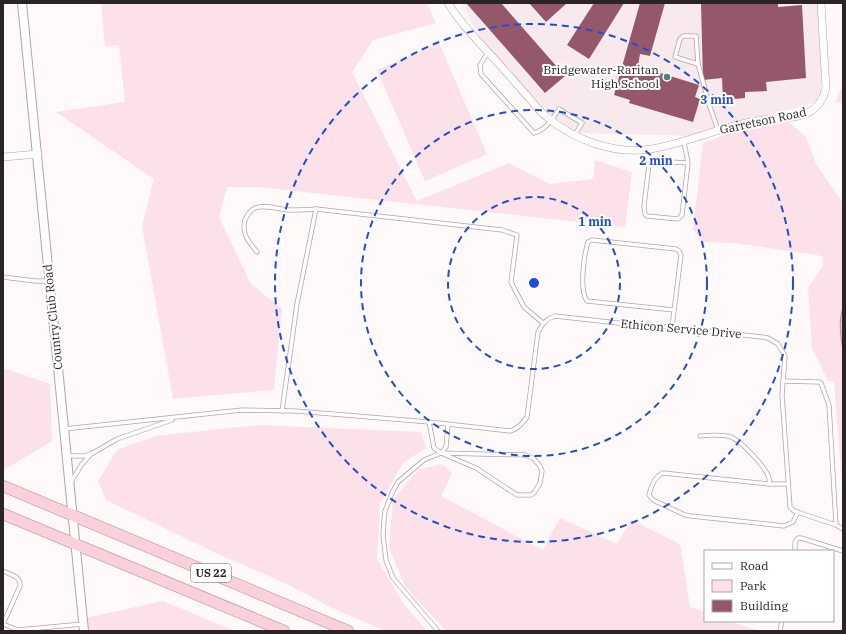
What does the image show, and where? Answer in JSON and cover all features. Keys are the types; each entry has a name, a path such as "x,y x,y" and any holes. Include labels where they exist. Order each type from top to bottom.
{"highway":[{"name":"US 22","path":"3,486 348,631"},
{"name":"US 22","path":"3,514 284,631"}],"street":[{"name":"Country Club Road","path":"22,3 84,628"},
{"name":"Garretson Road","path":"448,3 465,27 546,117 575,136 595,144 631,150 650,149 756,121 800,115 808,113 818,106 824,96 826,81 821,3"},
{"path":"3,157 38,154"}],"lane":[{"path":"698,64 675,57 680,39 683,36 696,36 698,64 710,107 719,130"},
{"path":"488,52 480,65 481,74 534,133 540,131 559,109 582,123 575,136"},
{"path":"684,140 688,163 682,216 678,219 647,216 645,214 644,206 649,164 654,161 688,163"},
{"path":"64,429 236,411 282,411 429,422 510,432 523,423 527,417 538,332 543,323 524,307 511,282 517,235 502,230 316,208 307,210 289,210 270,207 255,208 247,214 243,226 245,237 257,252"},
{"path":"282,411 297,304 316,208"},
{"path":"672,327 681,255 678,250 592,240 588,242 582,284 587,301 674,310"},
{"path":"3,277 35,281 50,281"},
{"name":"Ethicon Service Drive","path":"543,323 549,318 555,316 768,338 778,344 785,356 782,381 790,507 794,511 798,512"},
{"path":"782,381 821,383 829,405 836,525"},
{"path":"67,455 79,456 93,453 117,440 180,417"},
{"path":"429,422 434,448 441,453 476,468 517,495 531,495 534,493 540,483 542,471 534,458 530,456 441,453 424,460 398,482 393,490 385,512 383,535 386,560 393,578 438,631"},
{"path":"441,453 446,447 448,425"},
{"path":"700,436 728,436 739,442 765,471 769,478 769,484"},
{"path":"70,484 82,464 93,453"},
{"path":"788,484 769,484 663,473 658,475 650,489 650,498 685,515 691,516 784,526 793,522 798,512 836,525 843,529"},
{"path":"795,550 796,542 798,538 801,538 843,551"},
{"path":"3,571 18,578 20,586 3,624 18,630 84,628"}],"shaded area":[{"name":"Bridgewater-Raritan High School","path":"461,3 821,3 821,101 698,136 571,133 488,52"},
{"path":"843,307 843,352 840,324"}],"green space":[{"path":"101,3 427,3 436,23 373,40 352,72 417,201 509,163 550,184 593,179 595,160 632,172 625,227 258,187 227,187 219,217 251,284 282,309 274,390 173,399 142,226 154,179 56,112 125,102 119,45 105,46"},
{"path":"439,43 487,154 425,181 377,70"},
{"path":"843,83 843,104 836,102"},
{"path":"788,121 806,137 816,164 843,203 843,307 840,318 840,330 843,352 843,497 834,381 828,381 812,348 808,288 822,267 823,257 735,243 703,242 693,229 703,143 737,130"},
{"path":"3,368 50,384 52,441 4,470"},
{"path":"258,425 421,432 426,448 403,463 380,504 377,559 403,603 427,631 385,631 330,607 287,584 220,555 106,500 98,481 117,450 155,436"},
{"path":"443,464 452,474 441,496 543,550 560,518 617,544 631,520 680,544 690,607 704,612 704,622 733,622 759,631 446,631 405,586 389,548 393,500 419,469"},
{"path":"163,601 235,631 86,631 85,618"}],"building":[{"path":"501,3 565,76 545,93 467,4"},
{"path":"529,3 567,3 546,22"},
{"path":"594,3 624,3 589,59 567,45"},
{"path":"640,3 665,3 650,56 640,54 638,66 699,85 695,97 700,99 693,122 629,103 630,100 614,95"},
{"path":"701,3 778,3 778,7 802,5 806,78 766,82 767,91 745,92 745,98 723,100 722,78 703,80"}],"place":[{"name":"Bridgewater-Raritan High School","path":"667,77"}]}
